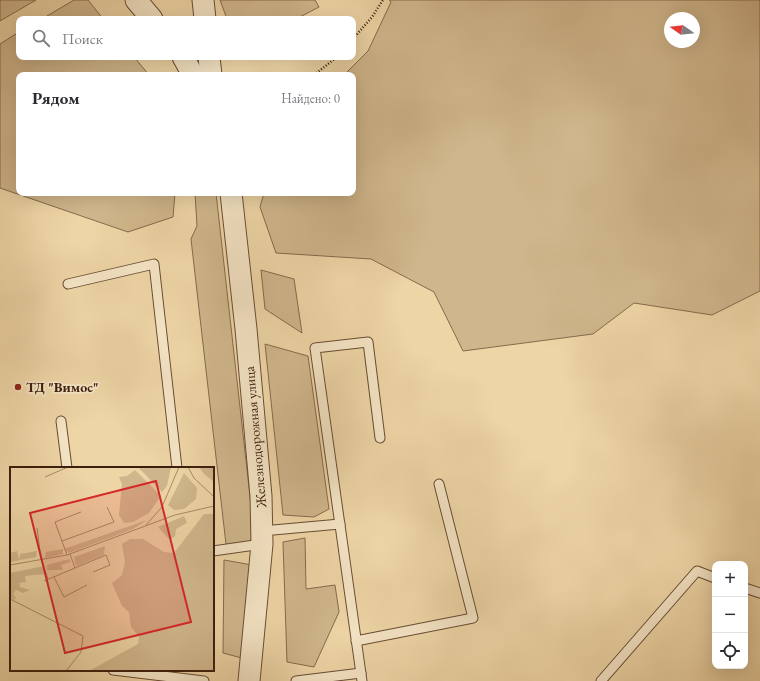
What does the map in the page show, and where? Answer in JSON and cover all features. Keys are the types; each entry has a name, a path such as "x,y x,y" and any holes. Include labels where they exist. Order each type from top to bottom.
{"street":[{"path":"136,0 149,16"},
{"path":"203,0 205,16"},
{"path":"185,60 191,72"},
{"path":"209,60 211,72"},
{"name":"Железнодорожная улица","path":"231,196 246,329 261,496 262,538 249,681"}],"lane":[{"path":"68,284 154,264 177,467"},
{"path":"296,681 361,677 315,348 368,342 380,438"},
{"path":"61,421 67,467"},
{"path":"356,640 473,618 439,484"},
{"path":"214,550 262,538 340,524"},
{"path":"601,681 697,571 712,577"},
{"path":"748,589 760,593"},
{"path":"121,671 204,681"}],"path":[{"path":"356,36 372,17 383,0"},
{"path":"318,72 333,60"}],"shaded area":[{"path":"0,0 36,0 0,21"},
{"path":"74,0 88,0 101,16 47,16"},
{"path":"220,0 315,0 319,7 302,16 226,16"},
{"path":"389,0 760,0 760,291 712,315 634,303 593,334 463,351 434,292 371,259 276,253 260,207 263,196 356,196 356,72 347,72 368,51 391,2"},
{"path":"16,34 16,60 136,60 146,72 16,72 16,194 0,188 0,44"},
{"path":"23,196 175,196 173,217 128,232"},
{"path":"195,196 216,196 254,532 250,542 227,553 191,239 197,226"},
{"path":"261,270 294,279 302,333 265,309"},
{"path":"265,344 308,356 329,509 314,517 283,515"},
{"path":"305,538 306,589 335,585 339,612 314,667 287,662 283,542"},
{"path":"224,560 252,565 249,660 223,653"}],"place":[{"name":"ТД \"Вимос\"","path":"18,387"}]}
